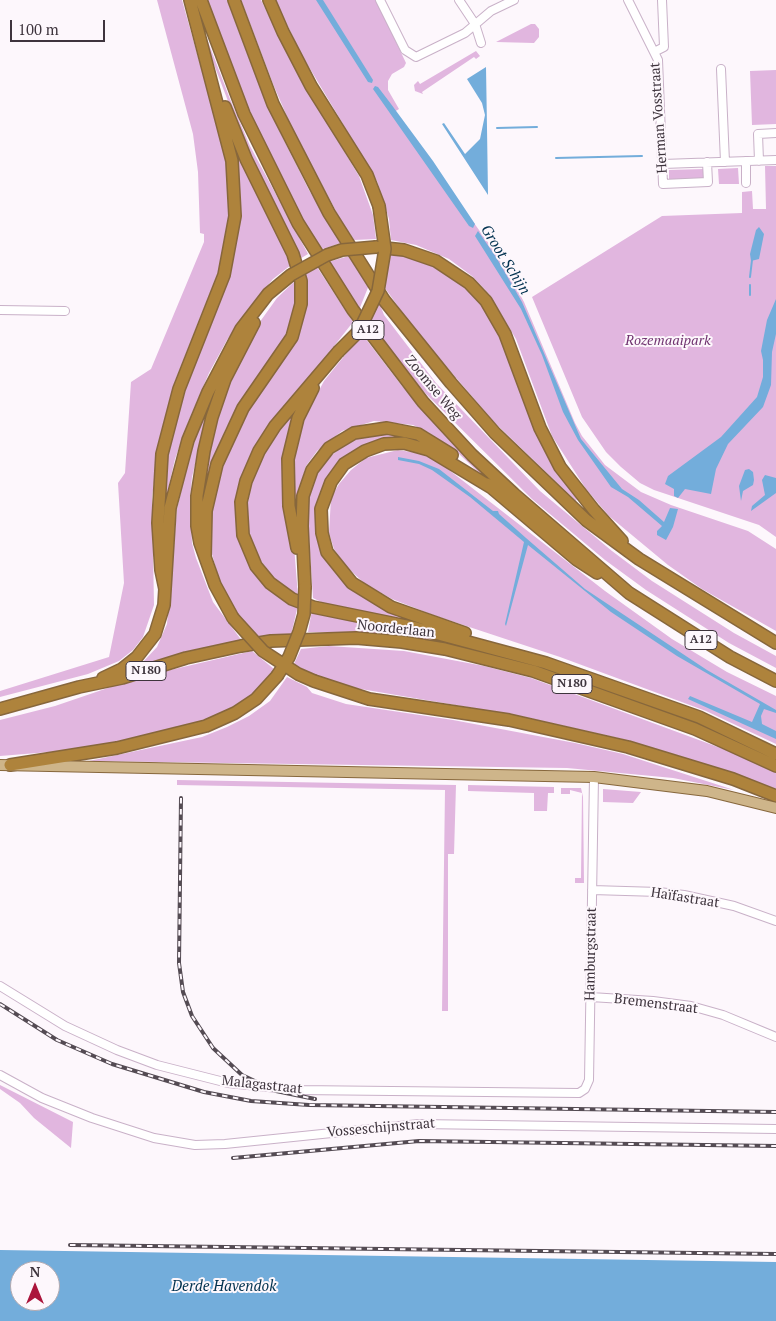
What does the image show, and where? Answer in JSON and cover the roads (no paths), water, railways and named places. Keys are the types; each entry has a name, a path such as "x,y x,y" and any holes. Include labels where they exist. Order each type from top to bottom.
{"highway":[{"path":"165,589 161,570 158,523 158,499 164,446 179,389 224,276 235,216 232,161 190,0"},
{"name":"Zoomse Weg","path":"201,0 244,114 271,173 298,223 352,310 423,402 472,455 629,593 730,657 776,681"},
{"name":"Zoomse Weg","path":"234,0 273,104 328,213 384,300 451,383 495,433 586,520 639,559 776,643"},
{"path":"270,0 283,32 312,86 367,175 379,206 385,249 378,291 359,331 338,352 274,426 259,451 246,481 241,502 241,525 246,546 262,574 285,594 313,607 425,630 546,663 699,717 776,754"},
{"path":"204,52 246,159 292,254 300,281 301,293 298,322 292,337 243,408 217,464 206,511 205,557"},
{"path":"79,687 122,669 144,651 155,634 161,618 165,589 170,508 188,440 227,352 241,329 270,295 291,275 327,255 342,250 376,247 404,250 436,261 469,283 486,301 505,334 540,428 560,467 594,510 639,559"},
{"path":"270,295 237,352 225,379 210,426 200,468 196,506 198,535 219,594 233,618 263,651 298,674 314,681 369,698 509,720 628,747 733,779 776,796"},
{"path":"305,587 289,506 287,474 291,445 298,418 321,372"},
{"path":"5,765 117,748 206,726 235,713 256,699 277,676 289,658 299,632 304,609 305,587 302,512 305,487 312,470 323,455 346,437 364,430 381,428 418,434 441,447 577,560 629,593"},
{"path":"492,488 458,465 421,447 394,443 373,447 350,460 331,482 321,509 321,528 324,545 341,572 357,587 375,599 409,614 522,651 546,663"},
{"name":"Noorderlaan","path":"0,709 79,687 122,678 212,652 271,641 356,638 402,642 486,658 560,680 695,729 776,766"}],"main road":[{"path":"5,765 594,777 707,791 776,808"}],"street":[{"path":"380,0 405,50 412,56 420,56 465,33 491,11 514,0"},
{"path":"459,0 475,24 481,43"},
{"name":"Herman Vosstraat","path":"628,0 654,52 660,71 664,184 708,182 707,162"},
{"name":"Herman Vosstraat","path":"654,52 664,47 662,0"},
{"path":"721,69 725,162"},
{"path":"759,161 758,134 776,133"},
{"path":"663,164 776,160"},
{"path":"746,161 746,183"},
{"path":"0,310 66,311"},
{"name":"Hamburgstraat","path":"545,1093 579,1093 585,1089 590,1080 594,777"},
{"name":"Haïfastraat","path":"592,890 660,892 684,895 734,906 776,921"},
{"name":"Malagastraat","path":"0,986 65,1026 129,1055 185,1073 228,1082 293,1090 545,1093"},
{"name":"Bremenstraat","path":"591,997 653,1001 691,1006 723,1015 776,1036"},
{"name":"Vosseschijnstraat","path":"0,1074 42,1098 92,1118 154,1138 195,1145 214,1145 419,1124 776,1129"}],"water":[{"path":"316,0 323,0 373,80 372,83 368,82"},
{"path":"486,67 488,195 442,124 444,123 465,154 480,139 485,115 482,103 467,79"},
{"path":"375,86 378,87 433,161 475,224 473,228 469,226 373,89"},
{"path":"759,227 764,234 759,259 751,261 750,254 756,230"},
{"path":"478,231 496,257 522,302 581,439 622,489 639,500 664,522 670,508 678,509 673,527 666,540 657,535 657,531 662,526 628,497 611,487 578,440 563,412 542,355 521,309 475,236"},
{"path":"776,299 776,334 772,352 771,385 763,407 728,444 716,469 711,494 685,489 678,498 674,496 674,489 665,484 668,476 721,437 757,397 763,377 761,351 767,320"},
{"path":"398,457 419,461 439,469 493,511 498,511 499,514 585,589 707,670 776,710 776,713 764,709 761,716 762,724 776,731 776,739 688,699 690,696 752,722 760,704 677,656 611,612 528,545 506,626 524,542 470,497 432,470 419,464 398,460"},
{"path":"749,469 753,472 753,485 743,491 741,501 739,486 745,470"},
{"path":"765,475 776,478 776,493 751,511 752,506 765,495 762,480"},
{"name":"Derde Havendok","path":"0,1250 776,1262 776,1321 0,1321"}],"waterway":[{"path":"497,128 537,127"},
{"path":"556,158 642,156"},
{"path":"750,277 752,260"},
{"path":"750,285 750,295"}],"railway":[{"path":"181,798 179,963 183,992 192,1016 213,1048 242,1075 276,1091 315,1099"},
{"path":"0,1004 57,1040 112,1064 204,1092 251,1101 309,1105 776,1112"},
{"path":"233,1158 419,1141 776,1146"},
{"path":"70,1245 776,1254"}],"water label":[{"name":"Groot Schijn","path":"505,260"}],"park label":[{"name":"Rozemaaipark","path":"668,341"}]}
